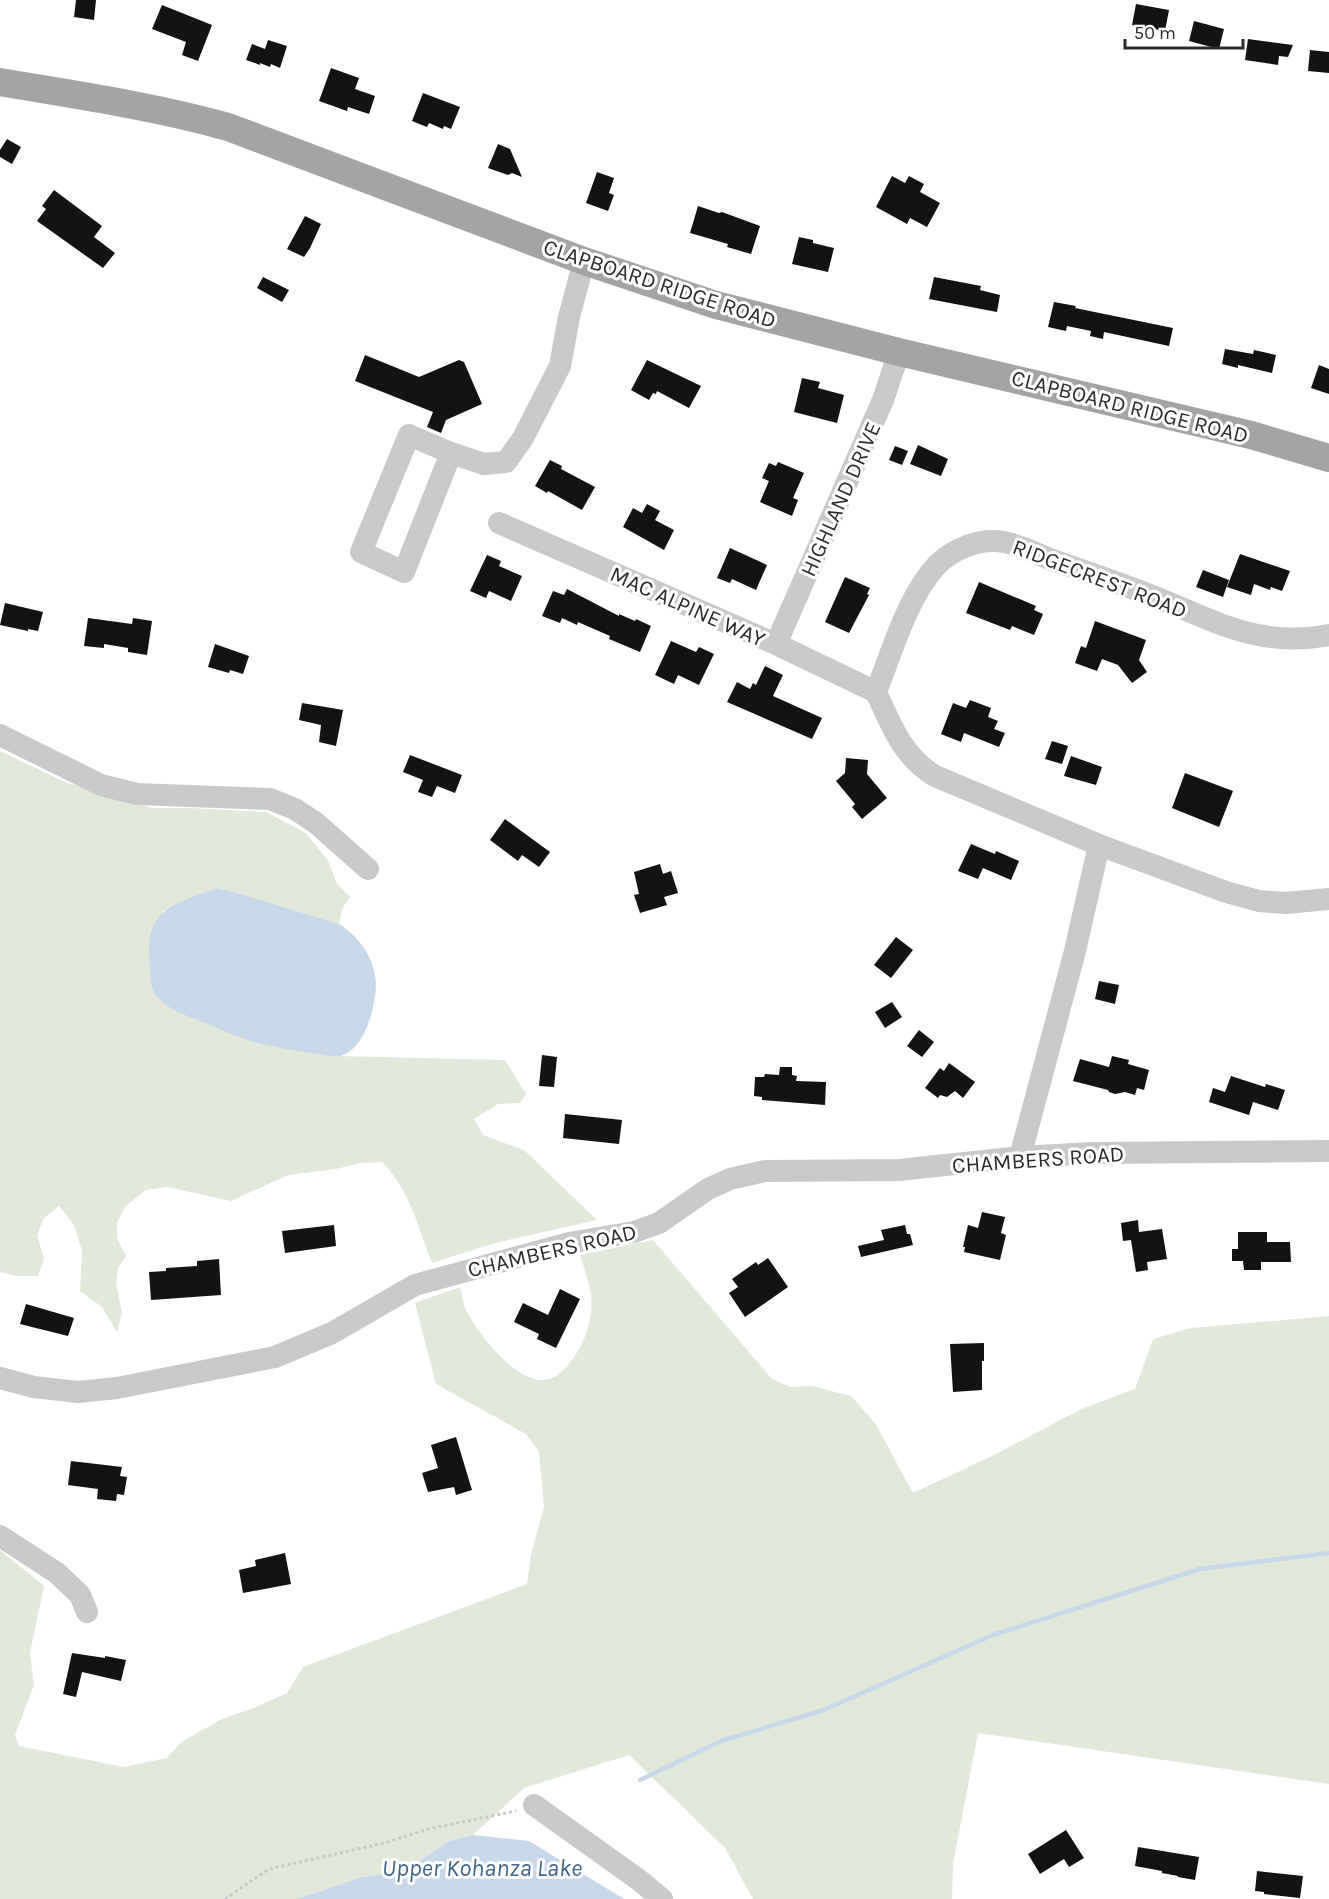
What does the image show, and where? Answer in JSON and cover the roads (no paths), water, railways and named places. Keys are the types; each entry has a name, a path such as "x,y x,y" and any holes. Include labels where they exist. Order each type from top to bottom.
{"main road":[{"name":"CLAPBOARD RIDGE ROAD","path":"0,82 135,105 190,116 228,127 584,261 716,305 899,352 1251,435 1329,458"}],"street":[{"path":"451,453 404,572 361,552 409,435 484,464 506,462 523,438 560,366 569,317 584,261"},
{"name":"HIGHLAND DRIVE","path":"776,644 883,400 899,352"},
{"name":"MAC ALPINE WAY","path":"500,523 776,644 876,692"},
{"name":"RIDGECREST ROAD","path":"876,692 910,608 926,581 947,557 961,548 976,543 1004,542 1148,594 1232,628 1267,638 1306,639 1329,635"},
{"path":"876,692 905,750 923,769 935,776 1099,845 1226,892 1259,901 1286,903 1329,898"},
{"path":"0,735 101,785 137,794 270,799 295,809 316,823 368,869"},
{"path":"1020,1157 1075,951 1099,845"},
{"name":"CHAMBERS ROAD","path":"0,1378 34,1387 78,1392 117,1388 275,1357 332,1333 415,1285 569,1242 634,1232 659,1223 708,1189 730,1179 765,1171 899,1170 1020,1157 1093,1153 1329,1151"},
{"path":"0,1536 57,1573 80,1595 87,1612"},
{"path":"534,1805 662,1899"}],"water":[{"path":"217,888 339,924 362,945 375,974 374,1004 365,1031 355,1047 348,1053 335,1056 293,1050 238,1037 183,1014 157,997 151,982 149,947 151,932 156,921 174,905"},
{"name":"Upper Kohanza Lake","path":"473,1835 529,1841 624,1899 297,1899 362,1877 405,1871 449,1841"}],"waterway":[{"path":"640,1780 721,1741 824,1710 993,1635 1200,1569 1329,1553"}]}
